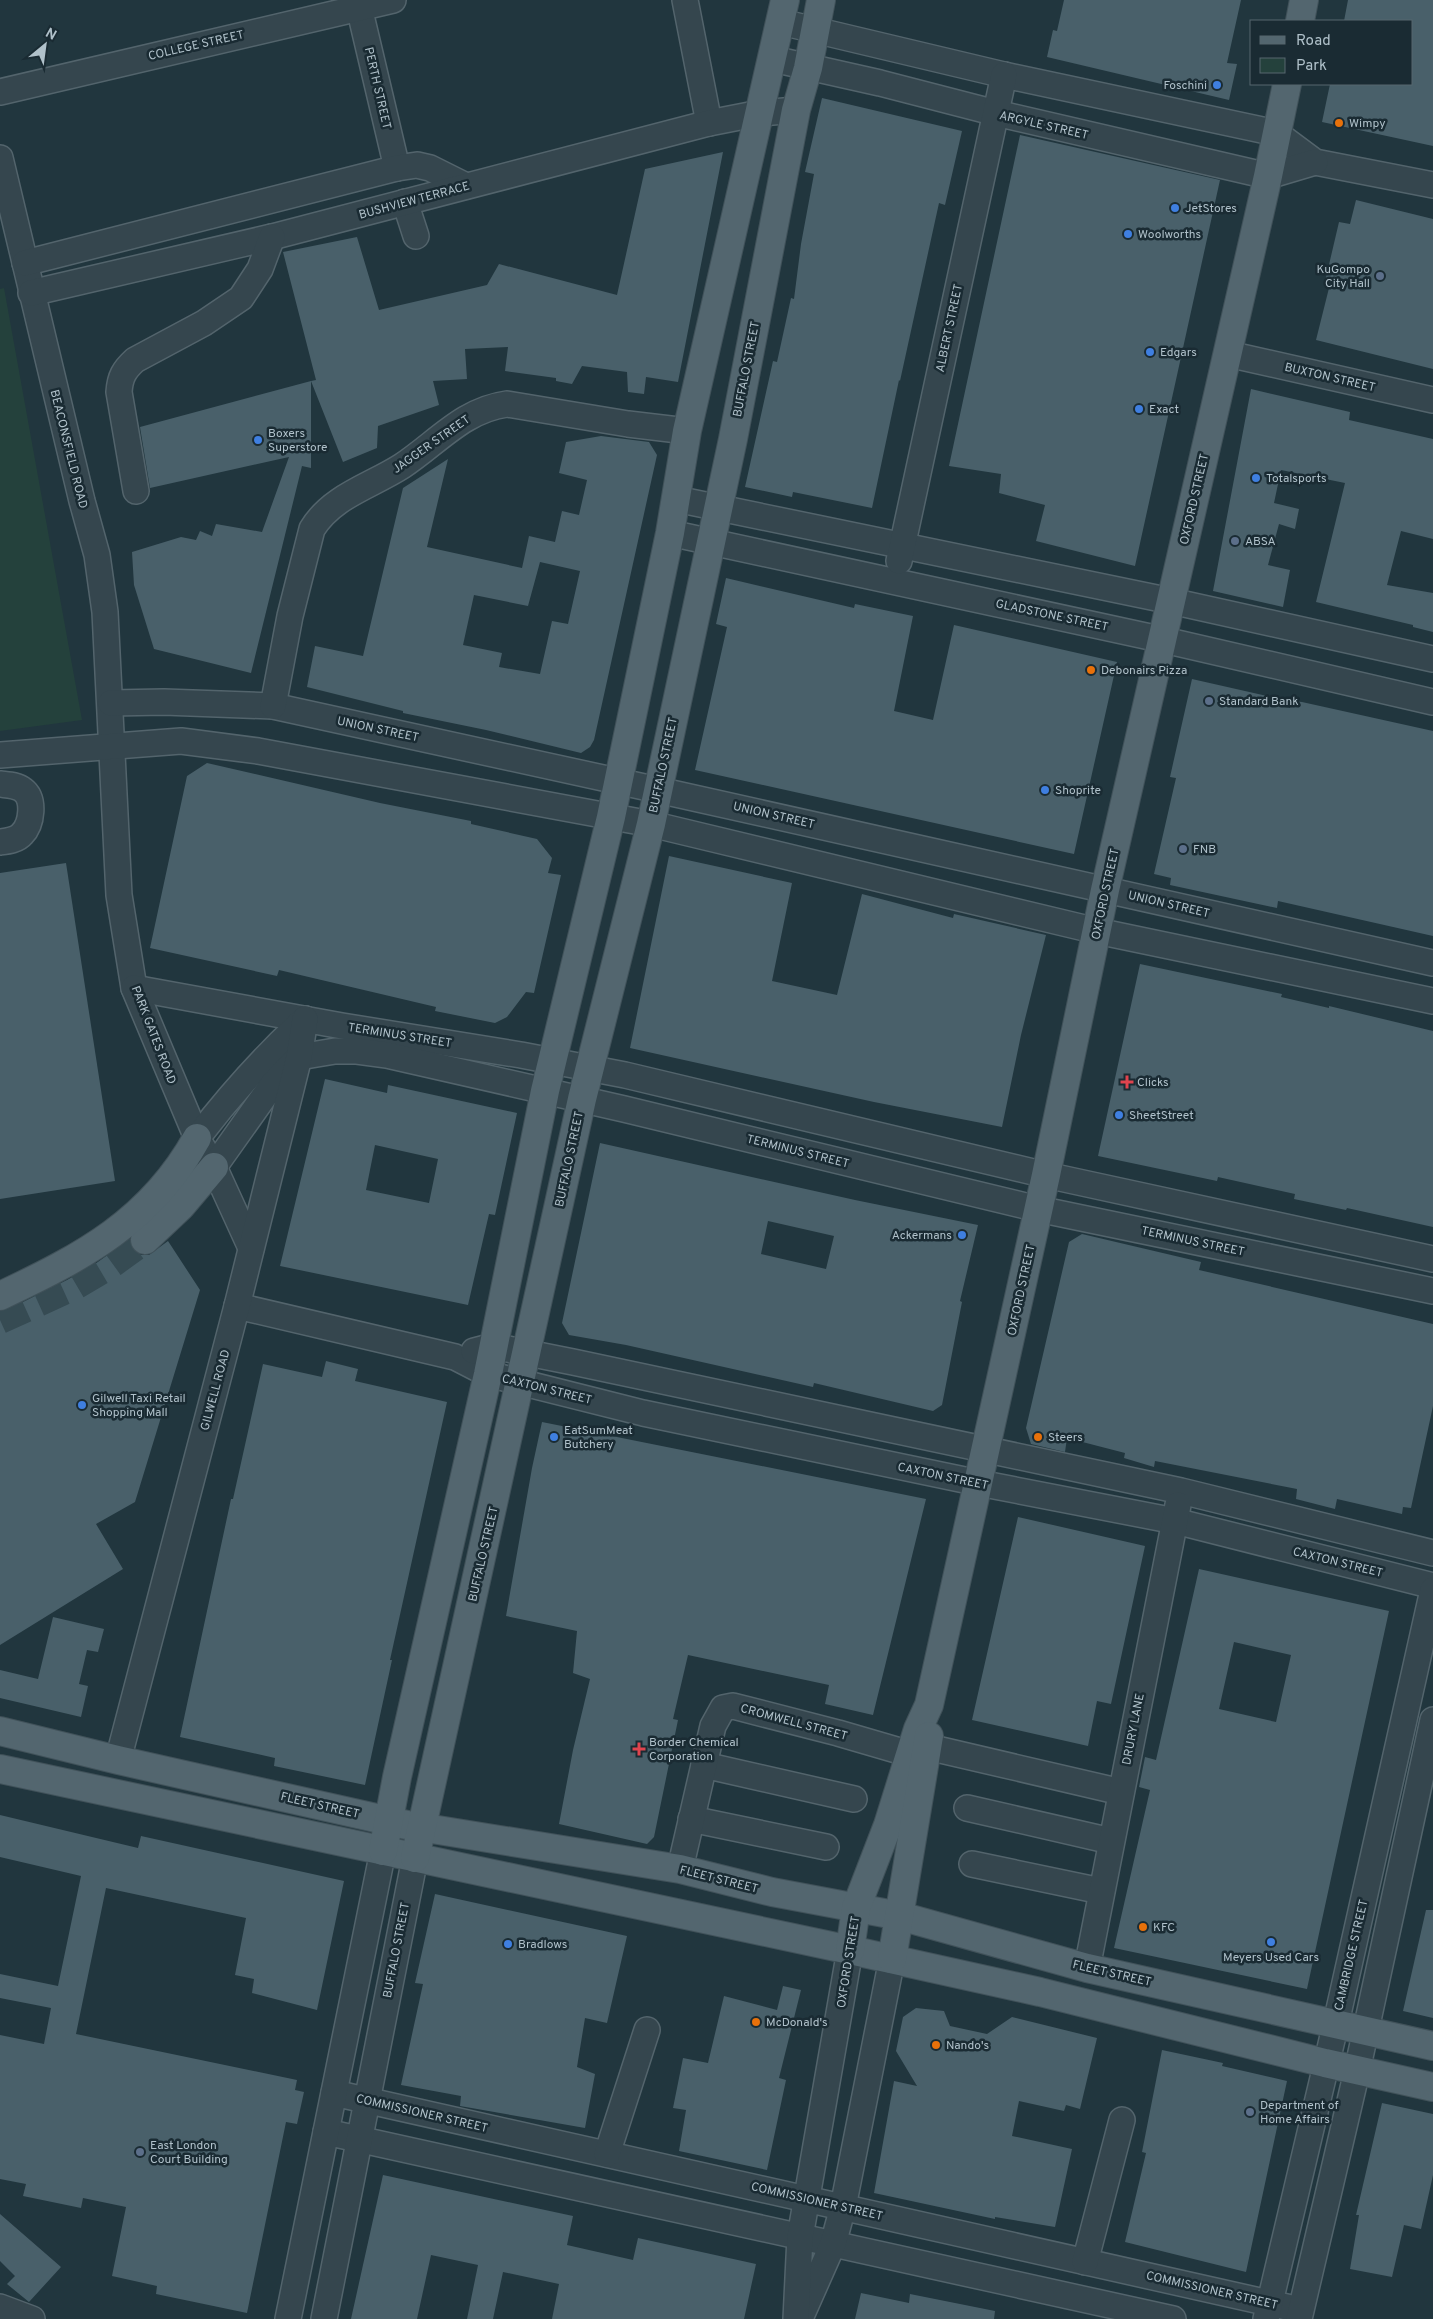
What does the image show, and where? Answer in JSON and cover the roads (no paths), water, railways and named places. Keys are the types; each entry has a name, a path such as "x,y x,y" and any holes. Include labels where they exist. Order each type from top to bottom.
{"main road":[{"name":"BUFFALO STREET","path":"414,1858 521,1382 582,1099 651,824 718,506 796,110 808,68 821,0"},
{"path":"1300,20 1304,0"},
{"path":"383,1851 488,1374 552,1062 611,817 670,533 687,431 783,11"},
{"name":"OXFORD STREET","path":"850,1950 856,1908 919,1750 930,1731 929,1705 1046,1176 1105,890 1164,640 1171,601 1268,176 1287,85"},
{"path":"0,1296 78,1257 122,1228 154,1200 182,1166 197,1138"},
{"path":"145,1240 181,1206 214,1167"},
{"name":"FLEET STREET","path":"0,1731 118,1760 389,1820 680,1869 772,1892 900,1916 1087,1968 1433,2046"},
{"name":"OXFORD STREET","path":"892,1959 900,1916 919,1750"},
{"path":"0,1769 892,1959 1040,1992 1357,2071 1433,2087"}],"street":[{"name":"COLLEGE STREET","path":"0,92 322,8 359,7 393,0"},
{"path":"685,0 709,123"},
{"name":"PERTH STREET","path":"359,7 397,168"},
{"name":"ARGYLE STREET","path":"783,11 816,29 862,42 1004,75 1276,133 1315,162 1433,185"},
{"name":"ARGYLE STREET","path":"773,60 880,82 996,113 1268,176 1315,162"},
{"name":"ALBERT STREET","path":"895,581 1004,75"},
{"name":"BUSHVIEW TERRACE","path":"31,293 272,237 709,123 760,113 796,110"},
{"name":"BEACONSFIELD ROAD","path":"0,158 31,293 96,555 105,612 111,703 111,745"},
{"path":"25,263 397,168 417,165 430,168 466,186"},
{"path":"405,202 416,236"},
{"path":"136,491 119,392 120,379 126,368 135,360 204,322 241,298 260,269 272,237"},
{"name":"BUXTON STREET","path":"1228,354 1433,400"},
{"name":"JAGGER STREET","path":"272,706 307,544 312,529 319,518 341,499 403,465 462,420 492,406 507,404 628,424 687,431"},
{"path":"676,499 718,506 1171,601 1433,659"},
{"name":"GLADSTONE STREET","path":"670,533 710,540 1164,640 1433,702"},
{"name":"UNION STREET","path":"111,703 164,702 272,706 1433,963"},
{"path":"0,755 181,741 258,751 651,824 1097,931 1433,1001"},
{"name":"PARK GATES ROAD","path":"111,745 119,895 134,988 197,1138 214,1167 251,1248"},
{"path":"0,784 17,786 25,791 30,801 31,814 28,827 22,836 11,841 0,842"},
{"name":"TERMINUS STREET","path":"134,988 521,1055 625,1075 1046,1176 1433,1259"},
{"path":"197,1138 230,1096 265,1057 305,1019"},
{"name":"GILWELL ROAD","path":"118,1760 237,1306 299,1057 305,1019"},
{"name":"TERMINUS STREET","path":"299,1057 335,1051 357,1051 386,1055 582,1099 1038,1209 1433,1291"},
{"path":"214,1167 273,1084 299,1057"},
{"name":"CAXTON STREET","path":"237,1306 455,1357 488,1374 643,1413 979,1483 1175,1521 1433,1586"},
{"name":"CAXTON STREET","path":"455,1357 493,1346 1181,1491 1433,1553"},
{"name":"DRURY LANE","path":"1087,1968 1181,1491"},
{"name":"CAMBRIDGE STREET","path":"1267,2311 1336,2023 1433,1590"},
{"name":"CROMWELL STREET","path":"680,1869 713,1726 724,1708 734,1706 838,1733 1121,1792"},
{"path":"1299,2315 1357,2071 1433,1720"},
{"path":"704,1765 854,1799"},
{"path":"967,1808 1111,1841"},
{"path":"691,1819 826,1847"},
{"path":"288,2319 383,1851"},
{"name":"BUFFALO STREET","path":"324,2319 414,1858"},
{"path":"972,1864 1101,1891"},
{"name":"OXFORD STREET","path":"798,2319 800,2237 850,1950"},
{"name":"OXFORD STREET","path":"798,2319 833,2244 843,2207 892,1959"},
{"path":"607,2154 647,2030"},
{"name":"COMMISSIONER STREET","path":"334,2093 1085,2262 1267,2311 1299,2315"},
{"path":"1085,2262 1122,2120"},
{"path":"326,2132 1173,2319"},
{"path":"0,2307 32,2319"}],"tunnel":[{"path":"0,1320 75,1286 109,1266 145,1240"}],"place":[{"name":"Foschini","path":"1217,85"},
{"name":"Wimpy","path":"1339,123"},
{"name":"JetStores","path":"1175,208"},
{"name":"Woolworths","path":"1128,234"},
{"name":"KuGompo City Hall","path":"1380,276"},
{"name":"Edgars","path":"1150,352"},
{"name":"Exact","path":"1139,409"},
{"name":"Boxers Superstore","path":"258,440"},
{"name":"Totalsports","path":"1256,478"},
{"name":"ABSA","path":"1235,541"},
{"name":"Debonairs Pizza","path":"1091,670"},
{"name":"Standard Bank","path":"1209,701"},
{"name":"Shoprite","path":"1045,790"},
{"name":"FNB","path":"1183,849"},
{"name":"Clicks","path":"1127,1082"},
{"name":"SheetStreet","path":"1119,1115"},
{"name":"Ackermans","path":"962,1235"},
{"name":"Gilwell Taxi Retail Shopping Mall","path":"82,1405"},
{"name":"EatSumMeat Butchery","path":"554,1437"},
{"name":"Steers","path":"1038,1437"},
{"name":"Border Chemical Corporation","path":"639,1749"},
{"name":"KFC","path":"1143,1927"},
{"name":"Meyers Used Cars","path":"1271,1942"},
{"name":"Bradlows","path":"508,1944"},
{"name":"McDonald's","path":"756,2022"},
{"name":"Nando's","path":"936,2045"},
{"name":"Department of Home Affairs","path":"1250,2112"},
{"name":"East London Court Building","path":"140,2152"}]}
